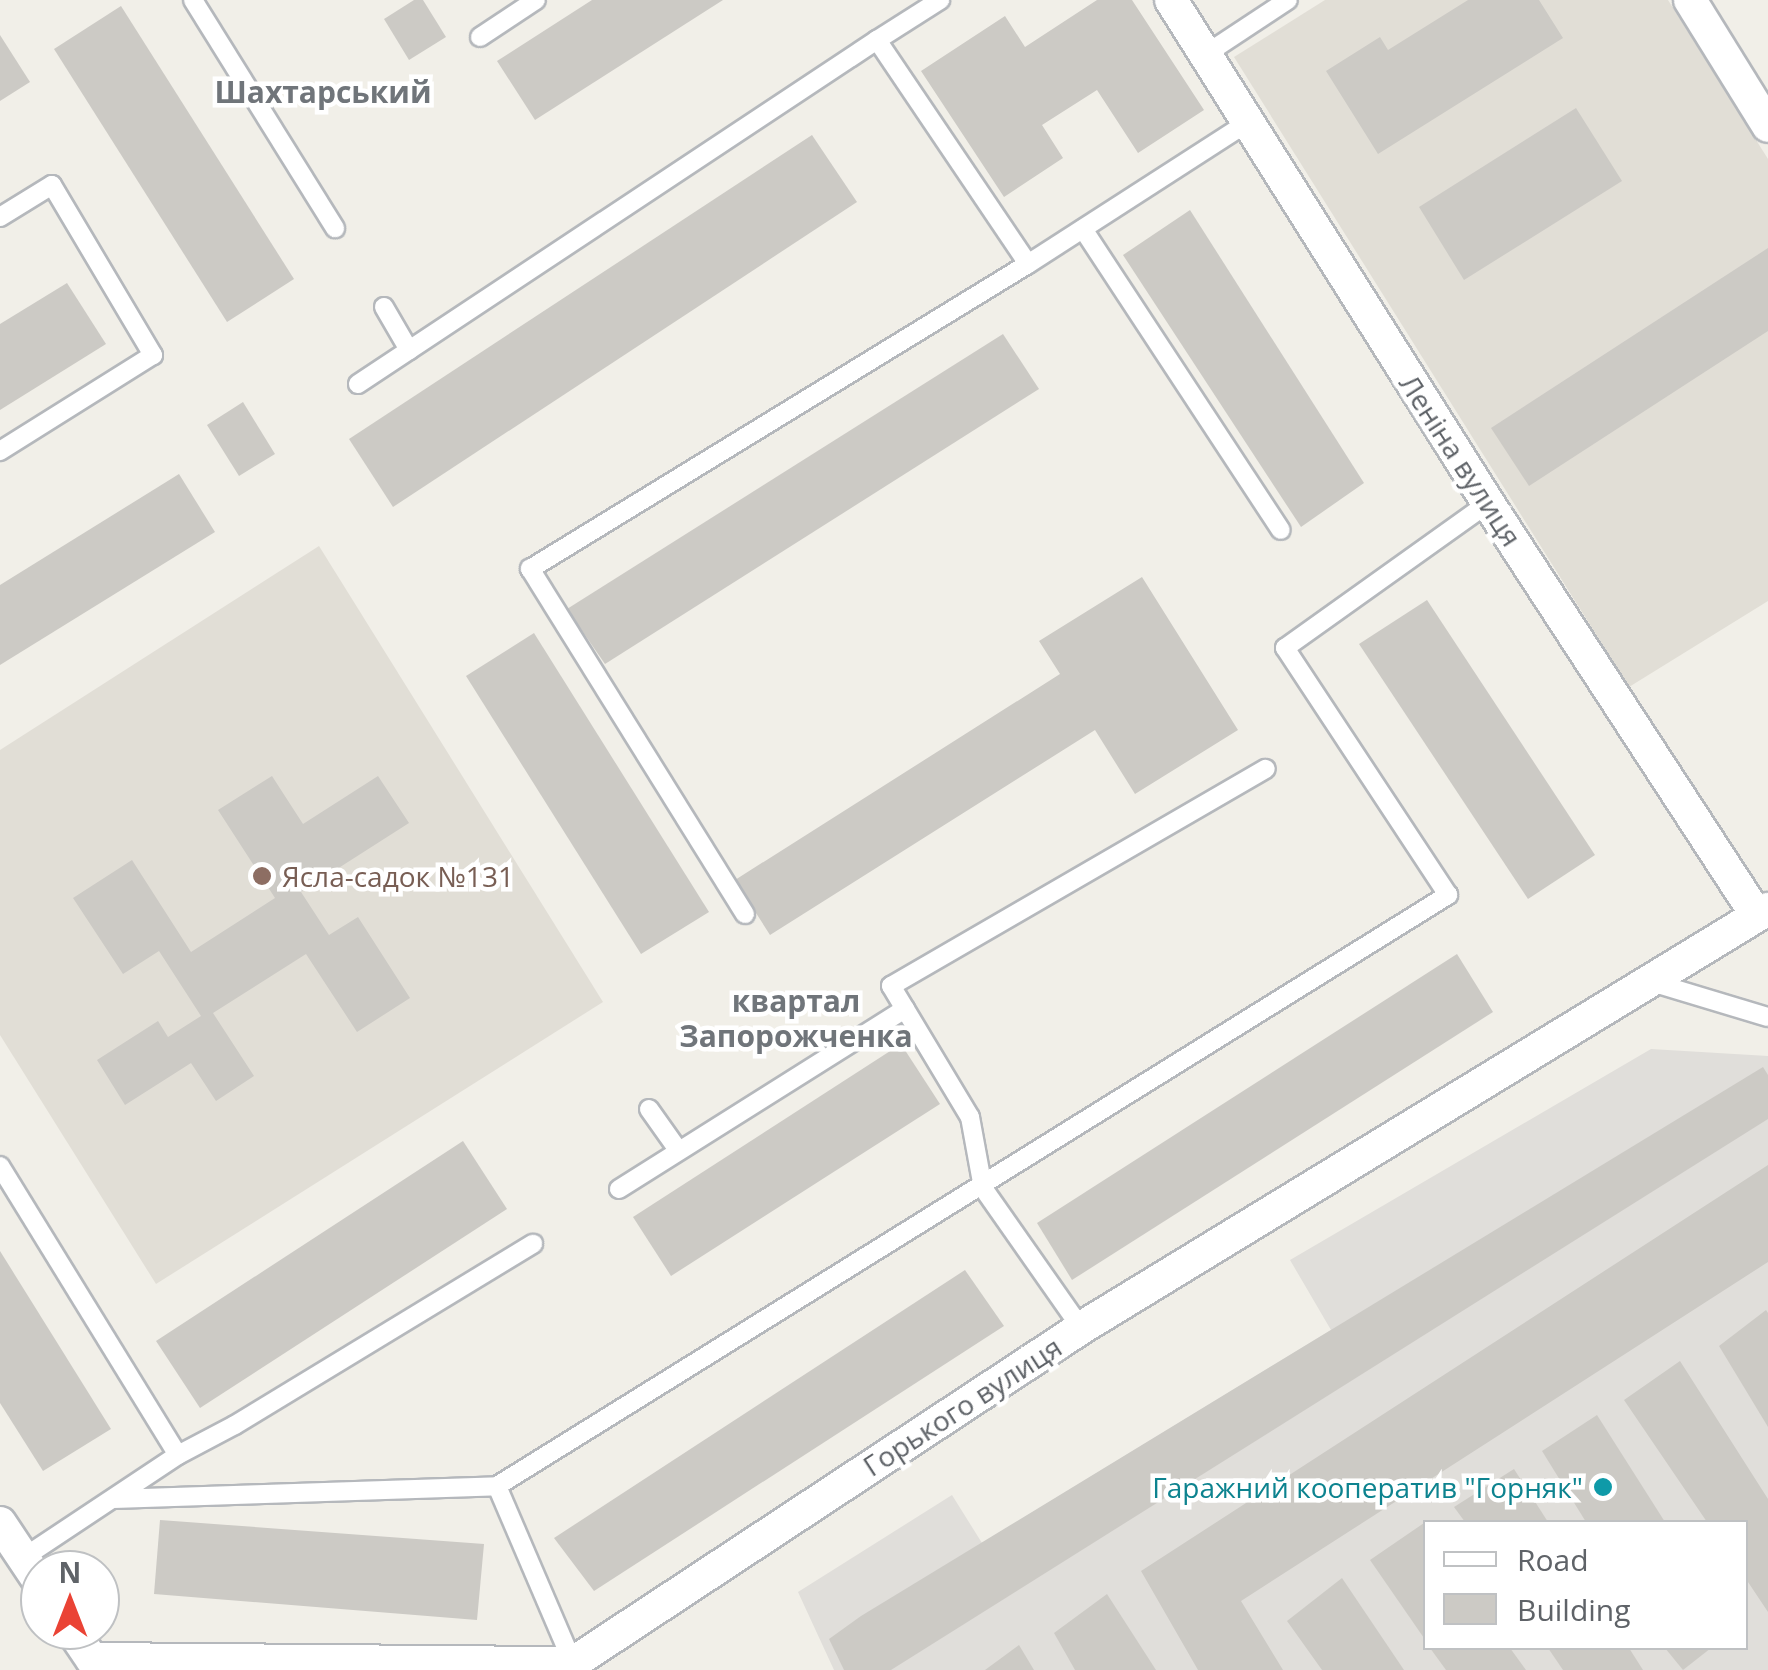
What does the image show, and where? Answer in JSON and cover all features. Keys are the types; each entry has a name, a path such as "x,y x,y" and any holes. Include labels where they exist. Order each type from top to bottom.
{"street":[{"name":"Леніна вулиця","path":"1171,0 1488,503 1763,912"},
{"path":"1690,0 1768,126"},
{"name":"Горького вулиця","path":"572,1663 1081,1328 1763,912"},
{"path":"0,1523 20,1554"},
{"path":"96,1664 572,1663"}],"lane":[{"path":"193,0 336,228"},
{"path":"480,37 536,0"},
{"path":"358,384 940,0"},
{"path":"1206,54 1288,0"},
{"path":"877,40 1028,264"},
{"path":"745,914 530,569 1028,264 1247,123"},
{"path":"0,217 52,185 153,355 0,451"},
{"path":"1083,229 1280,530"},
{"path":"384,307 408,350"},
{"path":"115,1499 497,1486 984,1188 1448,895 1285,648 1488,503"},
{"path":"1081,1328 984,1188 970,1116 891,986 1266,769"},
{"path":"1648,981 1768,1018"},
{"path":"618,1189 905,1009"},
{"path":"649,1109 678,1150"},
{"path":"0,1166 178,1455"},
{"path":"56,1550 115,1499 178,1455 236,1426 533,1244"},
{"path":"497,1486 572,1663"}],"shaded area":[{"path":"1325,0 1668,0 1768,159 1768,601 1629,687 1234,57"},
{"name":"Ясла-садок №131","path":"319,546 603,1002 156,1284 0,1035 0,750"},
{"path":"1651,1049 1768,1056 1768,1670 834,1670 798,1592 952,1495 982,1543 1331,1330 1290,1260"}],"building":[{"path":"414,0 423,0 446,37 409,60 384,19"},
{"path":"592,0 723,0 535,120 497,61"},
{"path":"1097,0 1132,0 1204,110 1138,153 1097,90 1042,125 1063,158 1004,197 921,71 1005,16 1025,47"},
{"path":"1468,0 1539,0 1563,38 1378,154 1326,71 1380,37 1388,50"},
{"path":"121,6 294,279 227,322 54,49"},
{"path":"0,35 30,82 0,101"},
{"path":"1576,108 1622,181 1464,280 1419,207"},
{"path":"812,135 857,202 393,507 349,439"},
{"path":"1190,210 1364,483 1301,527 1123,255"},
{"path":"1768,248 1768,331 1529,486 1491,428"},
{"path":"67,283 106,344 0,410 0,324"},
{"path":"1003,334 1039,389 605,664 567,609"},
{"path":"243,402 275,454 239,476 207,425"},
{"path":"179,474 215,532 0,665 0,585"},
{"path":"1142,577 1238,730 1135,794 1095,730 770,935 735,880 1060,674 1039,641"},
{"path":"1427,600 1595,855 1528,899 1359,644"},
{"path":"534,633 709,912 641,954 466,676"},
{"path":"272,776 303,824 378,776 409,823 301,892 329,935 358,917 410,998 357,1032 306,954 213,1013 254,1076 216,1101 191,1063 125,1105 97,1060 158,1021 168,1037 201,1016 159,951 123,974 73,898 132,860 191,952 275,898 218,810"},
{"path":"1457,954 1493,1012 1072,1280 1037,1223"},
{"path":"901,1044 940,1104 671,1276 633,1217"},
{"path":"1763,1067 1768,1075 1768,1119 891,1670 844,1670 829,1639 861,1616"},
{"path":"463,1141 507,1209 200,1408 156,1341"},
{"path":"1768,1165 1768,1262 1241,1601 1283,1670 1198,1670 1141,1571"},
{"path":"0,1251 111,1429 43,1471 0,1403"},
{"path":"965,1270 1004,1326 594,1591 554,1538"},
{"path":"1766,1310 1768,1313 1768,1427 1719,1346"},
{"path":"1680,1361 1768,1499 1768,1612 1748,1582 1748,1520 1706,1520 1624,1400"},
{"name":"Гаражний кооператив \"Горняк\"","path":"1597,1415 1664,1520 1585,1520 1542,1451"},
{"path":"1514,1469 1547,1520 1464,1520 1454,1507"},
{"path":"160,1520 484,1544 477,1620 154,1594"},
{"path":"1423,1524 1423,1637 1370,1560"},
{"path":"1342,1578 1404,1670 1322,1670 1287,1621"},
{"path":"1107,1594 1156,1670 1075,1670 1054,1633"},
{"path":"1019,1645 1034,1670 985,1670"},
{"path":"1431,1650 1511,1650 1526,1670 1446,1670"},
{"path":"1549,1650 1630,1650 1643,1670 1563,1670"},
{"path":"1667,1650 1708,1650 1683,1670"}],"place":[{"name":"Ясла-садок №131","path":"262,876"},
{"name":"Гаражний кооператив \"Горняк\"","path":"1603,1487"}],"district":[{"name":"Шахтарський","path":"323,92"},
{"name":"квартал Запорожченка","path":"796,1018"}]}
